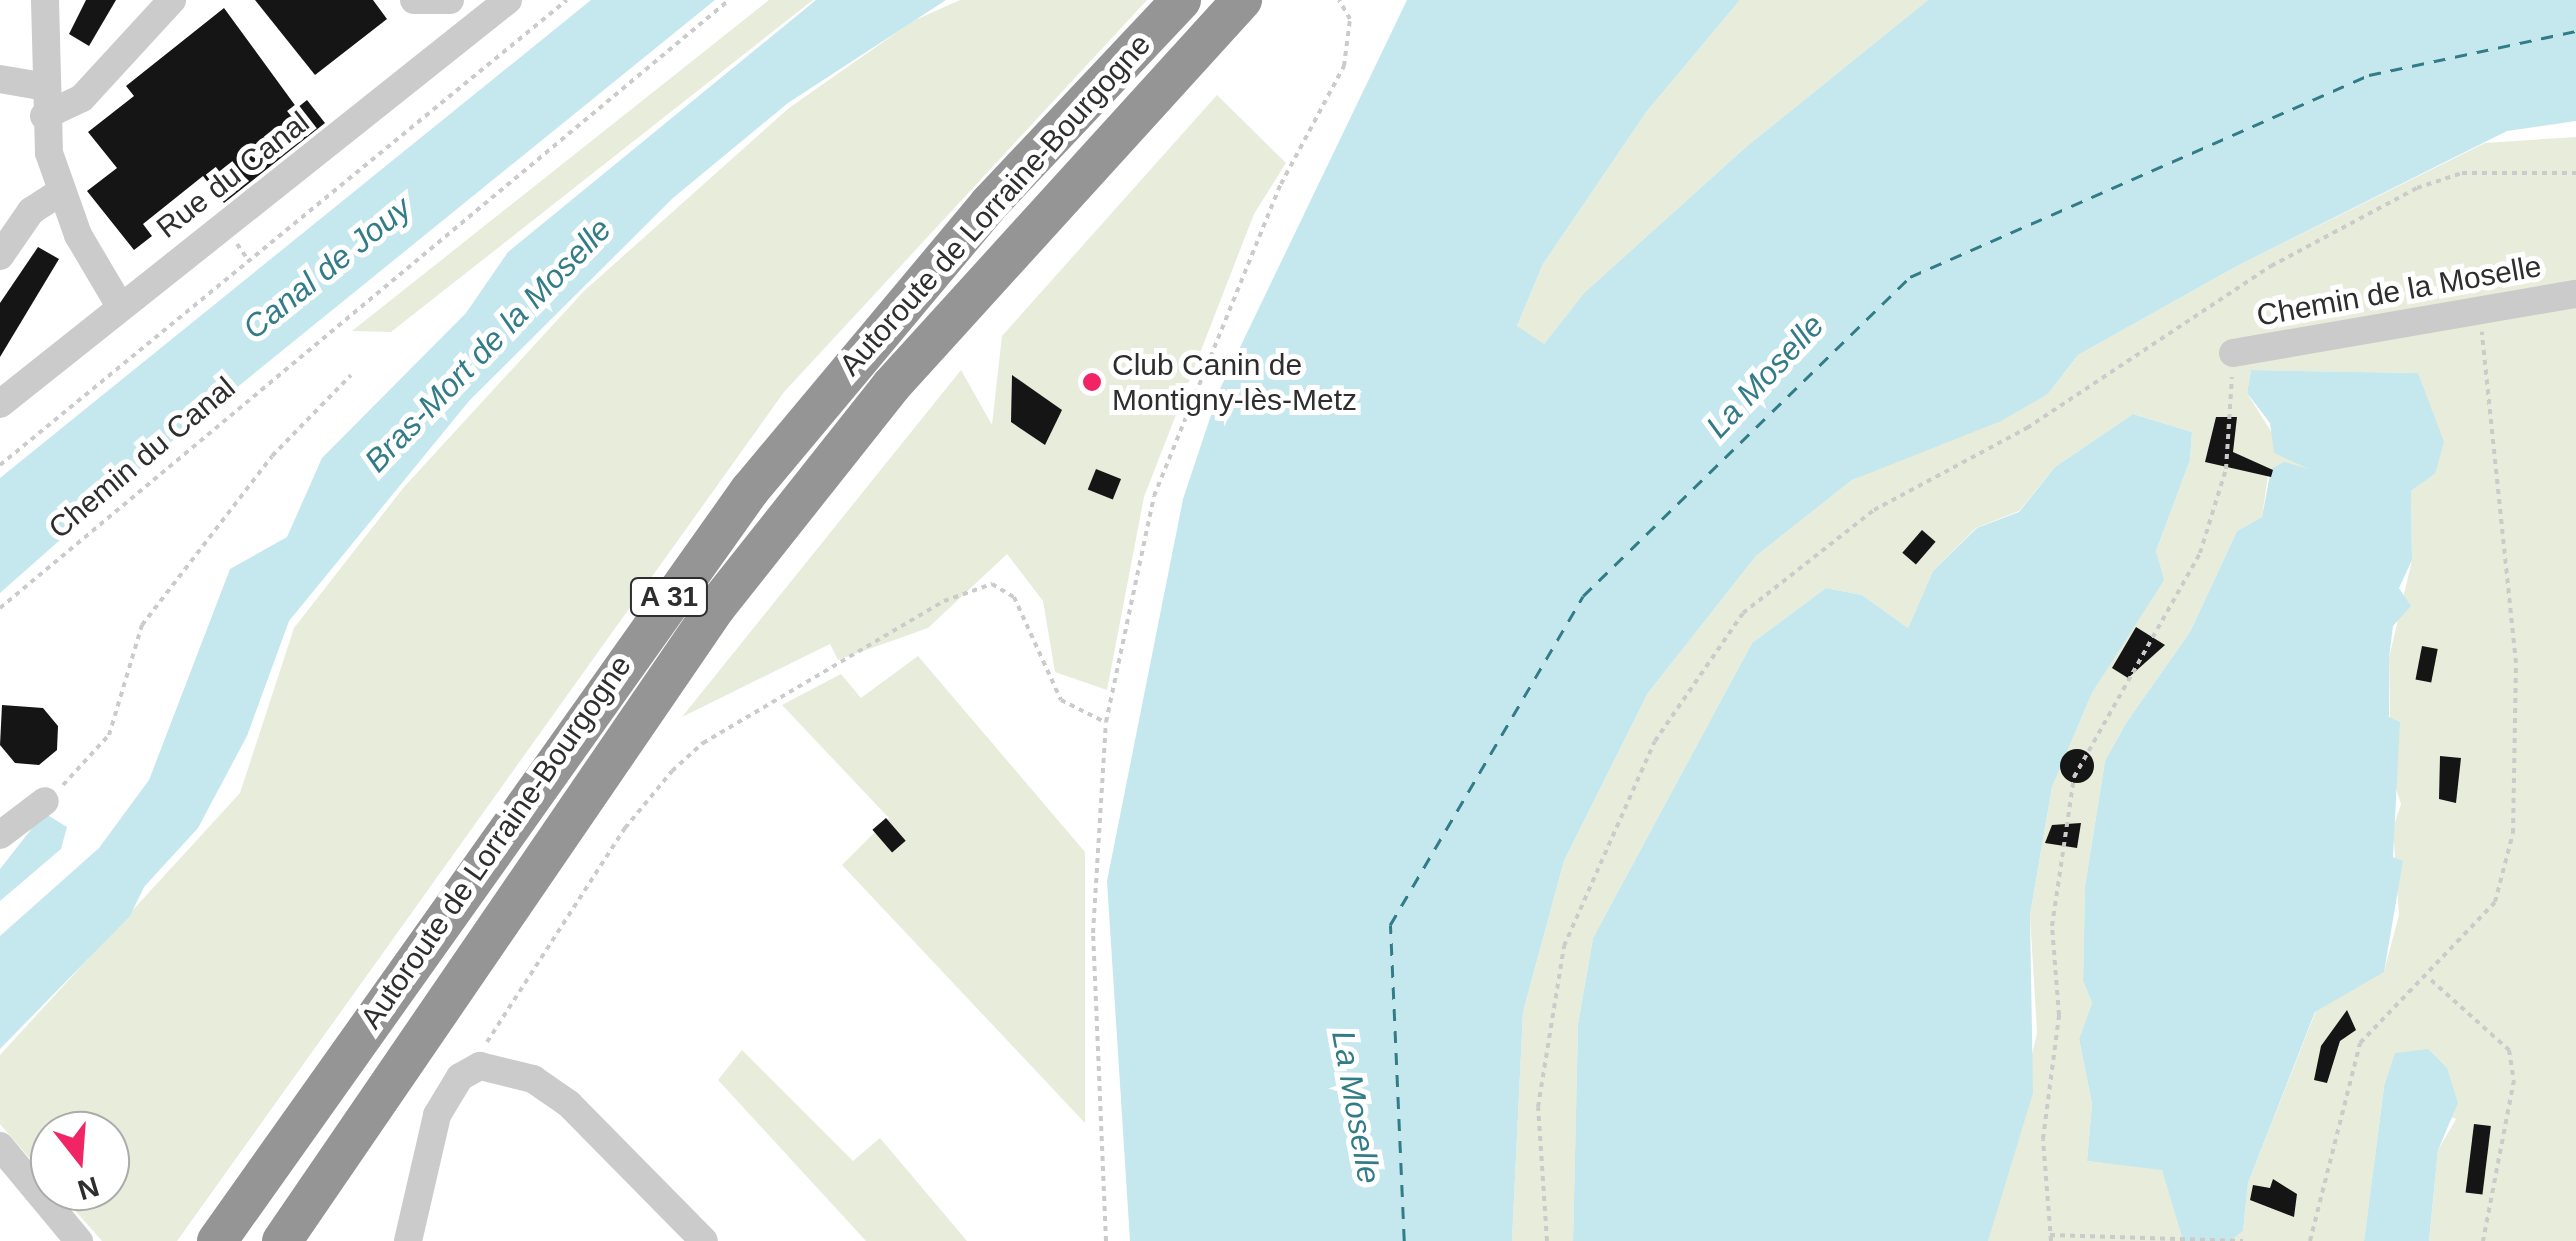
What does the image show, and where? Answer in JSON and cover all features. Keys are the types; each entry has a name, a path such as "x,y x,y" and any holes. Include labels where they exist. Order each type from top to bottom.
{"highway":[{"name":"Autoroute de Lorraine-Bourgogne","path":"218,1241 750,490 989,204 1180,0"},
{"name":"Autoroute de Lorraine-Bourgogne","path":"282,1241 716,606 891,386 1242,0"}],"street":[{"path":"46,0 44,116 60,192 120,306"},
{"path":"44,116 82,98 172,0"},
{"path":"414,0 450,0"},
{"name":"Rue du Canal","path":"0,404 508,0"},
{"path":"0,79 42,86"},
{"path":"0,256 31,211 60,192"},
{"name":"Chemin de la Moselle","path":"2233,353 2576,294"},
{"path":"0,835 45,801"},
{"path":"408,1241 437,1115 460,1077 480,1066 533,1078 570,1104 704,1241"},
{"path":"0,1146 80,1241"}],"path":[{"path":"0,465 566,0"},
{"name":"Chemin du Canal","path":"0,608 730,0"},
{"path":"1106,1241 1093,932 1106,722 1154,496 1266,220 1344,66 1350,19 1340,0"},
{"path":"1547,1241 1538,1107 1564,946 1656,742 1743,613 1874,510 2027,428 2270,266 2384,205 2462,173 2576,173"},
{"path":"234,241 250,261"},
{"path":"2310,1241 2360,1043 2430,980 2495,902 2513,833 2515,643 2479,309"},
{"path":"2233,353 2226,469 2200,553 2074,777 2052,926 2059,1015 2043,1139 2050,1238 2242,1241"},
{"path":"45,801 100,750 123,663 156,605 284,442 351,376"},
{"path":"480,1066 490,1034 672,771 702,743 944,601 992,584 1014,597 1061,700 1106,722"},
{"path":"2430,980 2509,1050 2514,1080 2484,1241"}],"green space":[{"path":"769,0 813,0 391,332 352,331"},
{"path":"960,0 1147,0 784,392 177,1241 102,1241 76,1211 130,1211 130,1111 30,1111 30,1159 0,1124 0,1055 240,793 294,628 404,487 584,291 789,108 913,21"},
{"path":"1740,0 1928,0 1746,147 1584,293 1544,344 1530,338 1517,326 1543,264 1647,111"},
{"name":"Club Canin de Montigny-lès-Metz","path":"1217,95 1286,163 1254,214 1144,497 1107,690 1055,672 1043,601 1007,554 928,628 838,660 830,644 682,717 961,370 992,425 1002,336"},
{"path":"2576,137 2576,1241 2429,1241 2438,1150 2456,1119 2384,1087 2364,1241 2230,1241 2243,1231 2248,1183 2316,1011 2384,971 2399,915 2393,828 2401,804 2391,772 2389,658 2412,560 2411,491 2435,474 2436,430 2418,373 2251,370 2247,393 2275,438 2309,470 2268,475 2262,517 2237,531 2190,632 2126,723 2105,761 2085,886 2083,981 2092,1003 2079,1039 2092,1104 2087,1161 2162,1169 2183,1241 1988,1241 2037,1033 2030,915 2052,787 2092,693 2163,580 2156,551 2190,460 2192,432 2133,414 2055,467 2019,511 1976,528 1933,571 1908,628 1862,595 1826,588 1752,643 1593,938 1578,1024 1573,1241 1512,1241 1523,1012 1564,861 1648,693 1756,556 1852,480 2048,394 2078,355 2237,266 2485,143"},
{"path":"918,656 1085,852 1085,1123 842,865 889,818 782,705 841,674 861,698"},
{"path":"742,1050 853,1161 880,1138 967,1241 866,1241 718,1080"}],"water":[{"name":"Canal de Jouy","path":"591,0 715,0 188,427 0,593 0,478"},
{"name":"Bras-Mort de la Moselle","path":"816,0 946,0 788,103 673,198 469,401 289,621 247,736 198,828 144,887 130,916 0,1049 0,936 99,848 149,780 230,569 287,537 322,458 466,313 508,252"},
{"name":"La Moselle","path":"1407,0 1740,0 1647,111 1543,264 1517,326 1544,344 1584,293 1746,147 1928,0 2576,0 2576,121 2507,131 2237,266 2078,355 2048,394 2001,421 1852,480 1756,556 1648,693 1564,861 1523,1012 1512,1241 1130,1241 1107,881 1183,499 1219,391"},
{"path":"2251,370 2418,373 2444,442 2435,474 2411,491 2412,560 2399,588 2411,606 2393,626 2389,658 2389,717 2400,722 2393,857 2403,861 2384,972 2315,1012 2248,1183 2243,1231 2230,1241 2183,1241 2162,1170 2087,1161 2092,1104 2079,1039 2092,1003 2083,981 2085,886 2105,761 2126,723 2190,632 2237,531 2262,517 2271,469 2284,462 2309,469 2274,453 2270,423 2247,393"},
{"path":"2133,414 2192,432 2190,460 2156,551 2164,580 2092,693 2052,787 2030,915 2033,1093 1988,1241 1573,1241 1578,1024 1593,938 1752,643 1826,588 1862,595 1908,628 1933,571 1977,528 2019,512 2055,467"},
{"path":"44,813 67,827 61,849 0,901 0,869"},
{"path":"2428,1049 2447,1068 2458,1103 2438,1150 2429,1241 2364,1241 2384,1087 2395,1053"}],"building":[{"path":"86,0 116,0 89,46 69,34"},
{"path":"255,0 373,0 387,19 315,75"},
{"path":"224,8 297,108 307,100 325,123 224,203 203,176 143,224 152,236 134,250 87,191 117,168 88,132 134,96 126,86"},
{"path":"38,247 59,259 0,357 0,303"},
{"path":"1012,375 1062,410 1045,445 1011,422"},
{"path":"2216,417 2237,417 2233,452 2273,470 2271,477 2205,462"},
{"path":"1096,469 1121,479 1113,500 1088,489"},
{"path":"1922,530 1936,542 1916,564 1902,553"},
{"path":"2136,627 2165,645 2128,678 2112,668"},
{"path":"2422,646 2438,649 2431,682 2416,679"},
{"path":"2,705 43,708 58,726 57,750 39,765 15,763 0,745"},
{"path":"2077,749 2089,754 2094,766 2089,778 2077,783 2065,778 2060,766 2065,754"},
{"path":"2440,756 2461,758 2456,803 2439,799"},
{"path":"886,818 906,841 892,852 872,830"},
{"path":"2081,823 2077,848 2045,843 2052,825"},
{"path":"2347,1010 2356,1030 2340,1041 2327,1083 2314,1080 2321,1046"},
{"path":"2474,1124 2491,1126 2482,1195 2466,1192"},
{"path":"2273,1179 2297,1194 2294,1217 2250,1200 2253,1185 2270,1188"}],"ferry route":[{"path":"1404,1241 1390,925 1583,596 1910,277 2369,75 2576,31"}],"place":[{"name":"Club Canin de Montigny-lès-Metz","path":"1092,382"}]}
